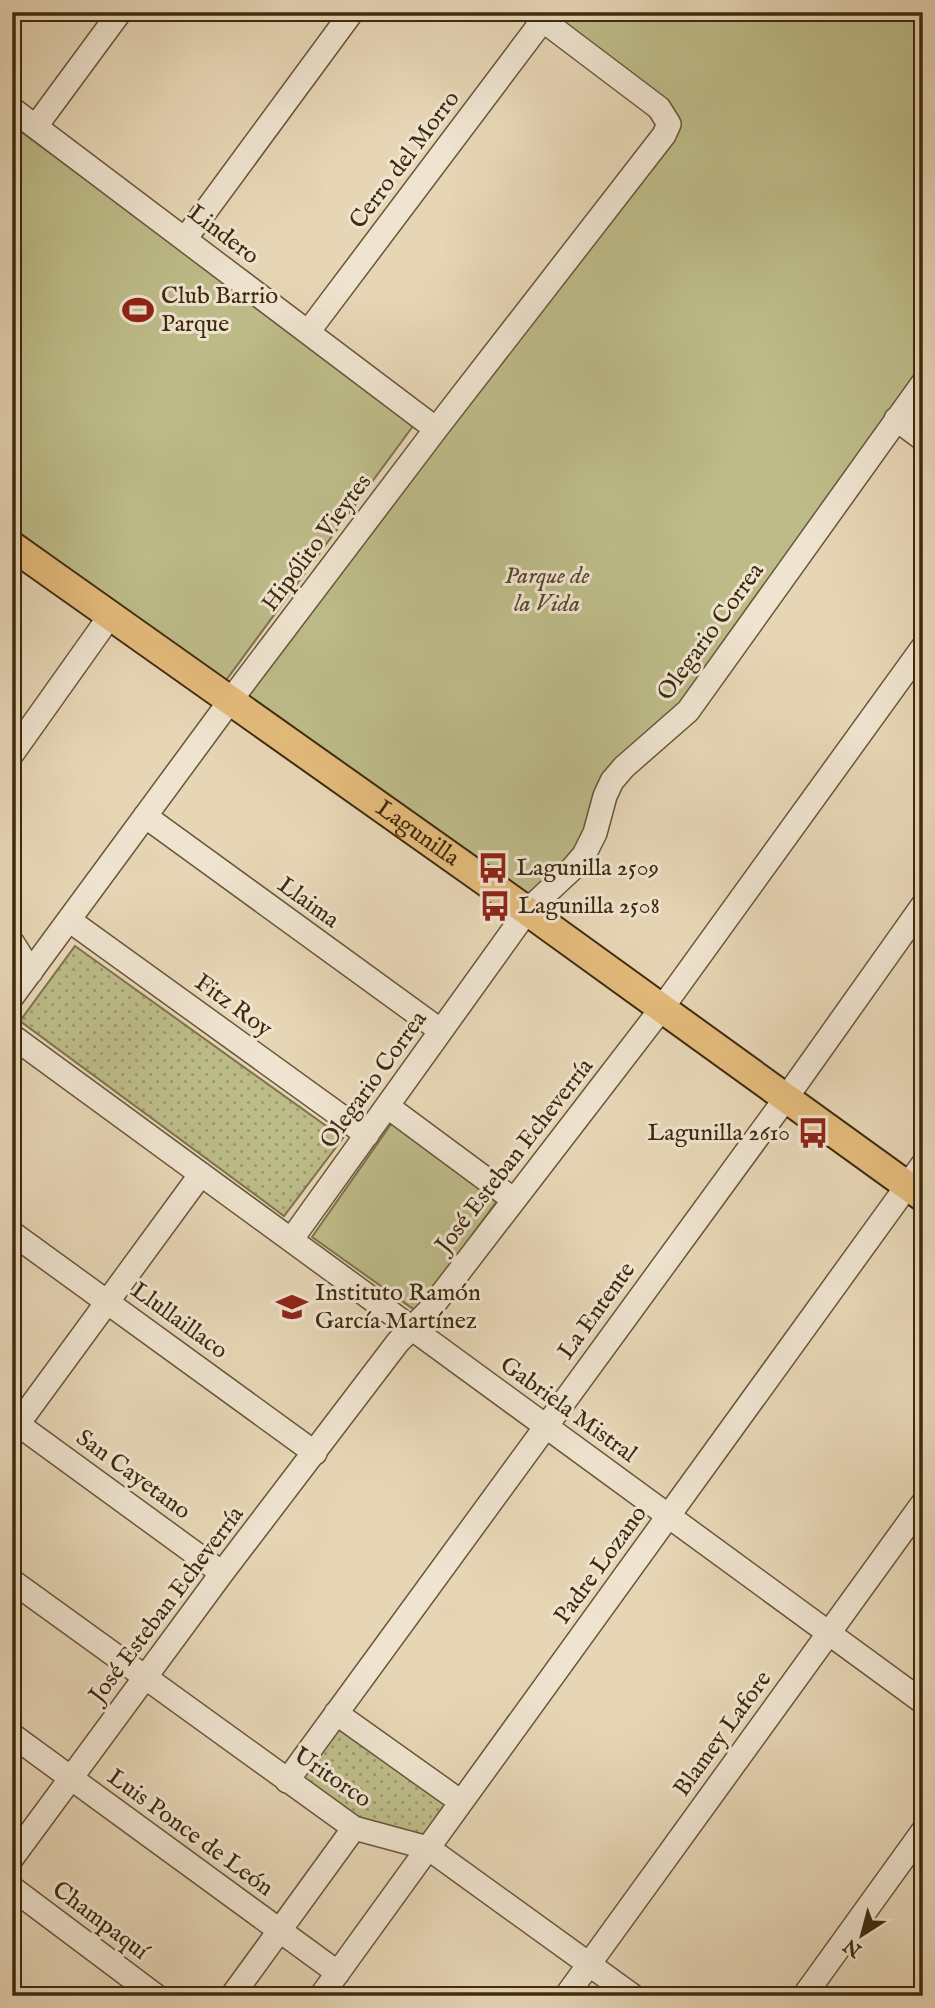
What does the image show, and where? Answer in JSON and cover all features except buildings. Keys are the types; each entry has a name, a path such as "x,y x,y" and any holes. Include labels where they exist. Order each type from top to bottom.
{"main road":[{"name":"Lagunilla","path":"12,546 786,1098 917,1182"}],"street":[{"path":"36,126 120,12"},
{"path":"185,239 352,12"},
{"name":"Hipólito Vieytes","path":"12,997 230,701 664,135 669,124 659,108 538,16"},
{"name":"Cerro del Morro","path":"308,332 538,16"},
{"name":"Lindero","path":"12,109 436,429"},
{"name":"Olegario Correa","path":"291,1240 527,911 584,855 595,833 612,781 624,767 688,711 923,383"},
{"path":"896,419 923,439"},
{"path":"12,754 110,616"},
{"name":"José Esteban Echeverría","path":"12,1858 222,1573 398,1342 428,1312 662,1008 923,647"},
{"name":"Llaima","path":"145,816 441,1031"},
{"name":"La Entente","path":"287,1781 786,1098 923,905"},
{"name":"Fitz Roy","path":"69,920 367,1135"},
{"path":"12,942 31,972"},
{"name":"Gabriela Mistral","path":"12,1036 923,1702"},
{"path":"387,1106 514,1200"},
{"path":"14,1425 201,1174"},
{"name":"Padre Lozano","path":"321,1996 668,1516 917,1182"},
{"name":"Llullaillaco","path":"12,1233 315,1452"},
{"name":"San Cayetano","path":"14,1425 222,1573"},
{"name":"Blamey Lafore","path":"566,1996 923,1503"},
{"name":"Uritorco","path":"12,1581 354,1828 428,1848 633,1996"},
{"path":"336,1713 461,1802"},
{"name":"Luis Ponce de León","path":"12,1735 338,1973"},
{"path":"232,1996 354,1828"},
{"path":"804,1996 923,1831"},
{"name":"Champaquí","path":"12,1888 156,1996"}],"green space":[{"name":"Parque de la Vida","path":"532,12 923,12 923,383 688,711 624,767 595,833 527,911 230,701 669,124"},
{"name":"Club Barrio Parque","path":"12,125 416,422 224,683 12,527"},
{"path":"75,946 343,1138 284,1216 20,1021"},
{"path":"394,1120 500,1197 416,1311 312,1237"},
{"path":"337,1722 451,1803 426,1837 352,1818 297,1779"}],"place":[{"name":"Club Barrio Parque","path":"138,310"},
{"name":"Lagunilla 2509","path":"493,868"},
{"name":"Lagunilla 2508","path":"495,906"},
{"name":"Lagunilla 2610","path":"813,1133"},
{"name":"Instituto Ramón García Martínez","path":"292,1307"}]}
